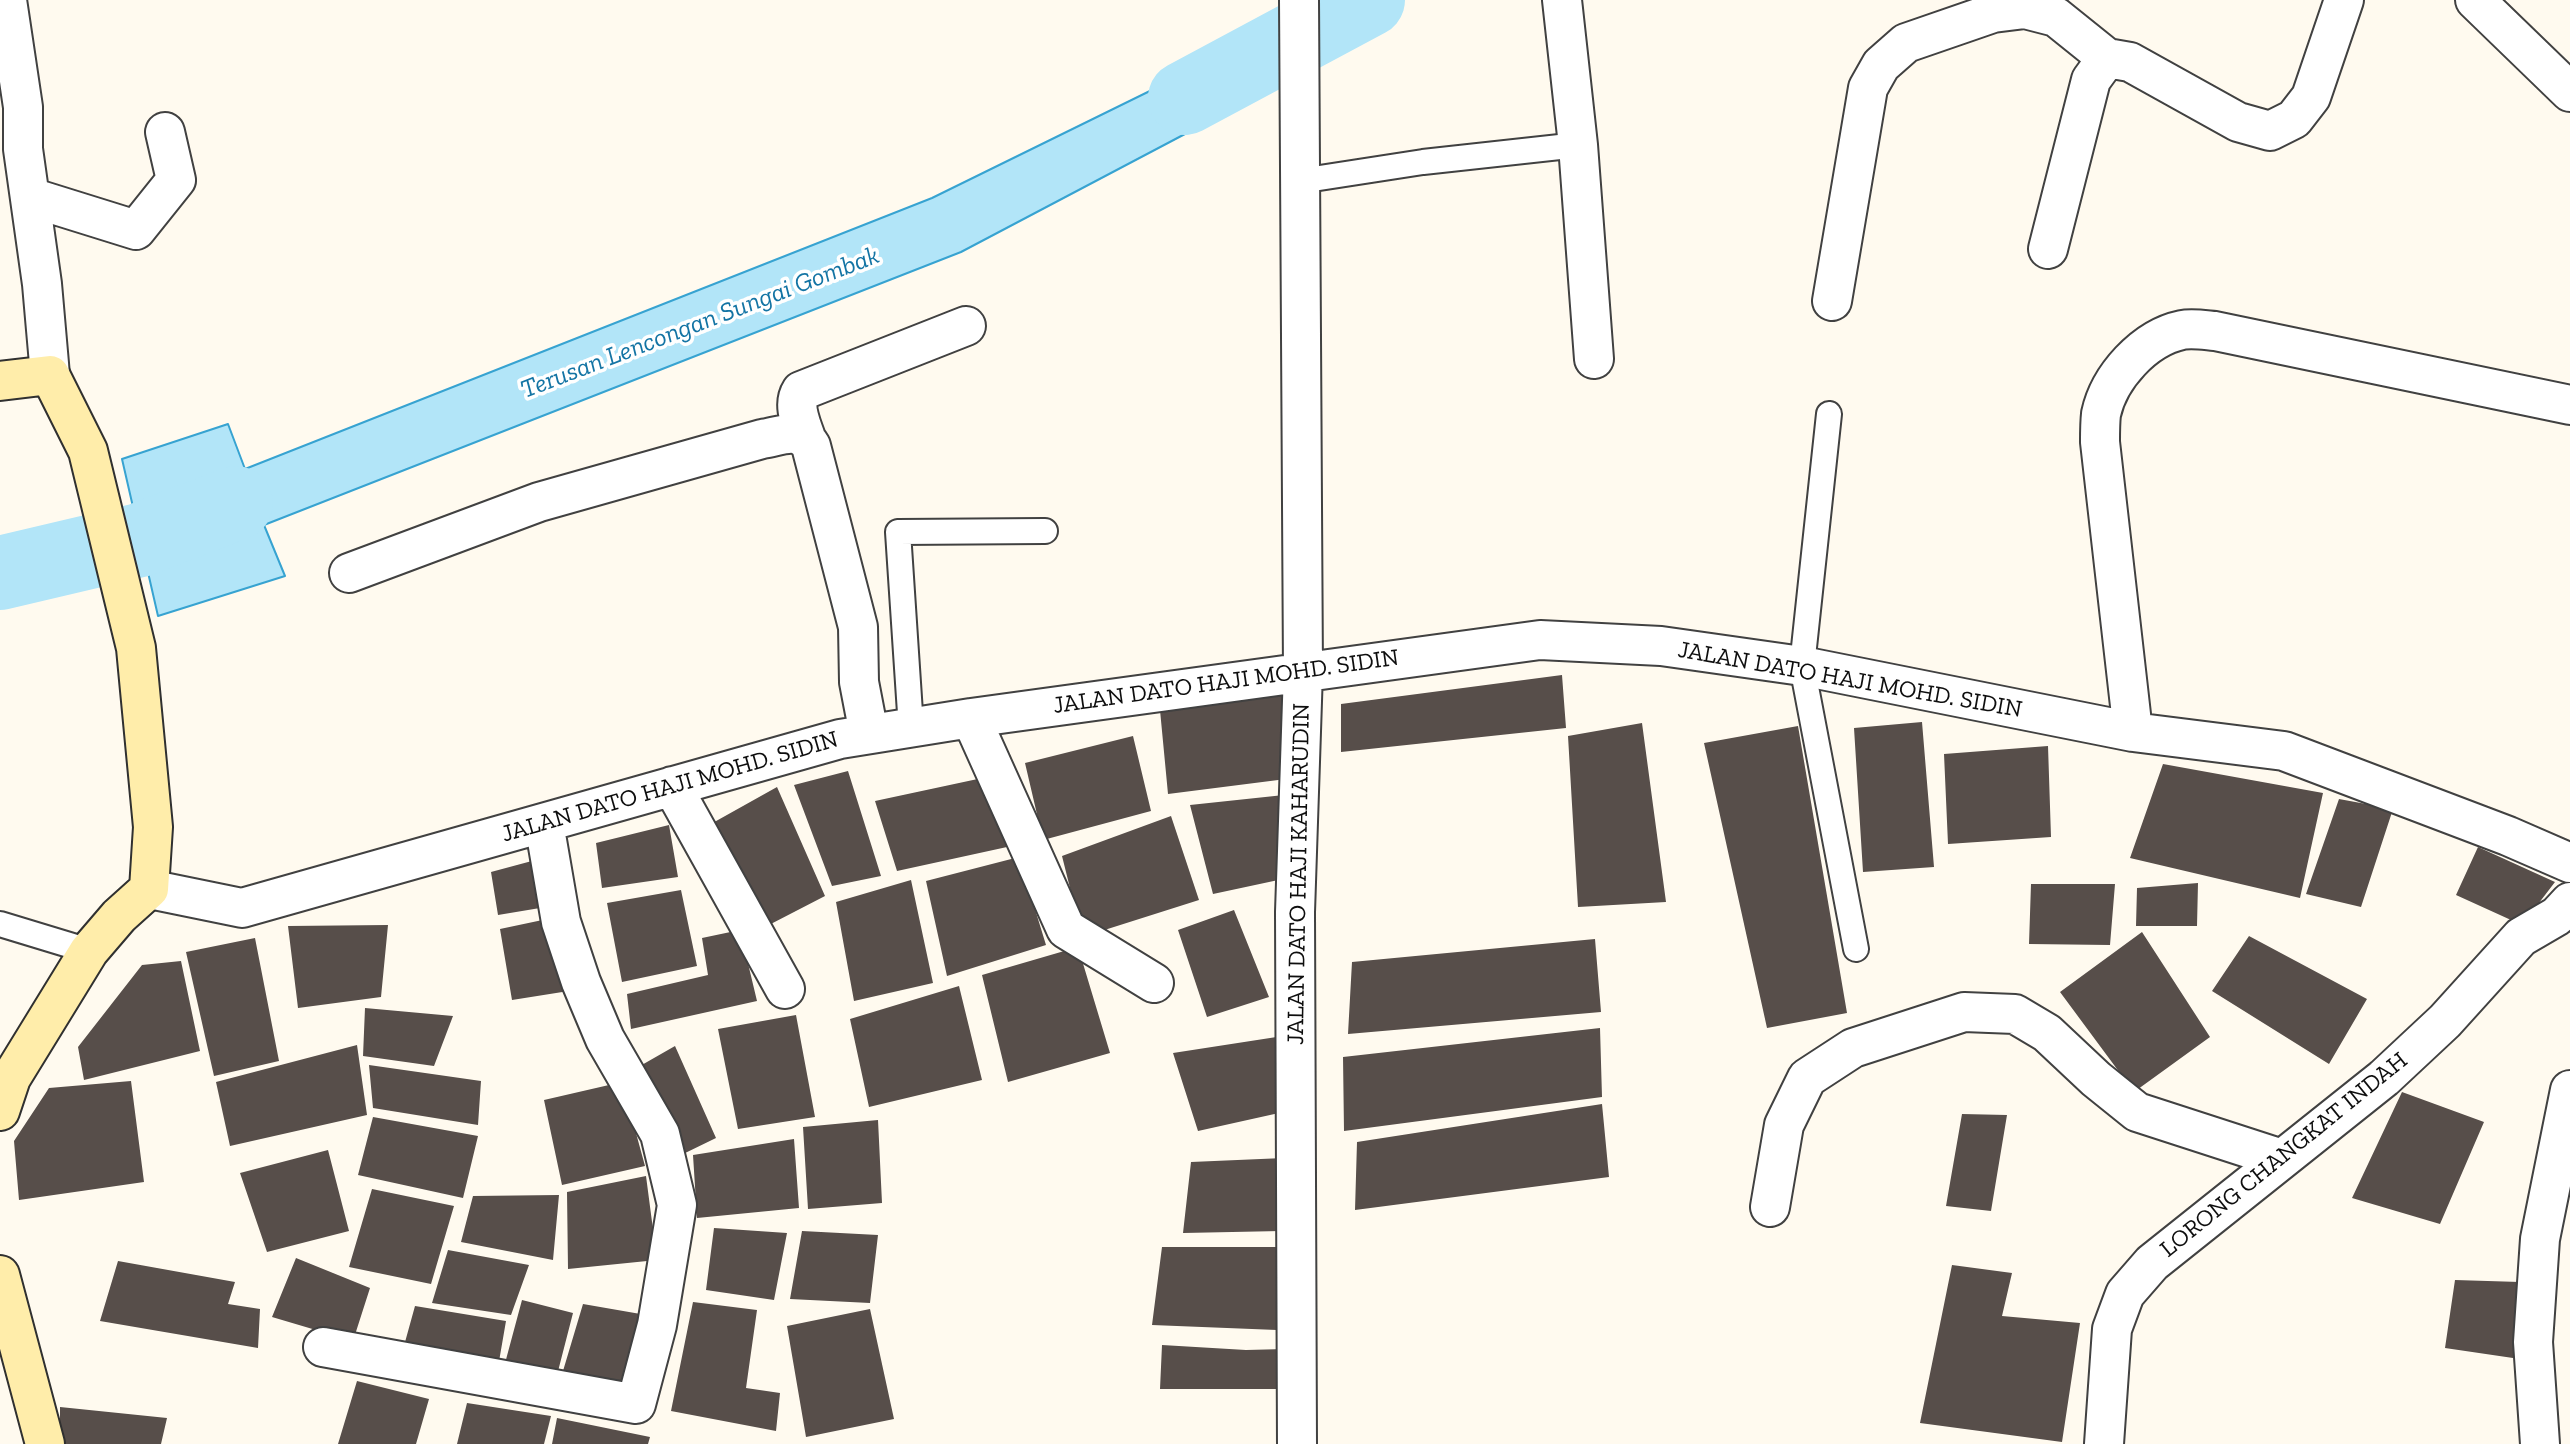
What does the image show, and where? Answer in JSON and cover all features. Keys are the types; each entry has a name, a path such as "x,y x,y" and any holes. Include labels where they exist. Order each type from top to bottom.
{"street":[{"path":"0,1111 11,1078 89,951 119,916 149,889 153,827 136,648 88,451 50,375 42,284 23,149 23,107 7,0"},
{"name":"JALAN DATO HAJI KAHARUDIN","path":"1297,1444 1295,912 1303,671 1299,0"},
{"path":"1562,0 1578,145 1594,359"},
{"path":"1832,301 1868,88 1881,65 1906,43 1993,13 2025,9 2056,17 2107,58 2130,62 2238,122 2270,131 2294,120 2311,97 2344,0"},
{"path":"2475,0 2570,92"},
{"path":"2048,249 2091,80 2107,58"},
{"path":"30,197 136,230 176,180 166,132"},
{"path":"869,734 859,682 858,627 811,446 806,438 796,399 801,391 966,326"},
{"path":"2133,732 2099,442 2101,414 2111,390 2122,370 2140,353 2182,330 2215,331 2570,405"},
{"path":"0,382 50,375"},
{"path":"349,573 539,502 762,439 798,433 806,438"},
{"name":"JALAN DATO HAJI MOHD. SIDIN","path":"149,889 242,908 841,739 971,718 1540,640 1661,646 1802,666 2133,732 2284,751 2508,836 2570,863"},
{"path":"971,718 1066,929 1154,984"},
{"path":"672,786 785,989"},
{"path":"323,1347 636,1404 657,1325 677,1205 660,1135 605,1039 581,982 561,922 544,822"},
{"name":"LORONG CHANGKAT INDAH","path":"2104,1444 2112,1329 2125,1294 2152,1263 2384,1078 2445,1021 2521,937 2566,916"},
{"path":"1770,1207 1784,1125 1807,1078 1853,1048 1964,1012 2015,1014 2048,1033 2096,1079 2137,1112 2282,1159"},
{"path":"2540,1444 2533,1342 2540,1239 2570,1090"},
{"path":"0,1275 45,1444"}],"lane":[{"path":"1300,181 1423,162 1578,145"},
{"path":"1829,414 1802,666 1856,949"},
{"path":"911,728 898,532 1045,531"},
{"path":"0,924 89,951"}],"water":[{"path":"1272,31 1278,85 961,252 264,525 285,576 158,616 122,459 228,424 245,469 932,198"},
{"path":"79,531 91,576 0,599 0,550"}],"building":[{"path":"1562,675 1566,728 1341,752 1341,704"},
{"path":"1284,693 1286,779 1168,794 1160,710"},
{"path":"1922,722 1934,867 1863,872 1854,728"},
{"path":"1642,723 1666,902 1578,907 1568,736"},
{"path":"1798,726 1847,1013 1767,1028 1704,743"},
{"path":"1133,736 1151,811 1043,840 1025,763"},
{"path":"2048,746 2051,837 1948,844 1944,754"},
{"path":"2163,764 2323,793 2300,898 2130,858"},
{"path":"848,771 881,876 832,886 794,785"},
{"path":"987,777 1007,847 897,871 875,801"},
{"path":"777,787 825,896 765,927 709,825"},
{"path":"1284,795 1283,879 1213,894 1190,805"},
{"path":"2339,799 2393,809 2361,907 2306,894"},
{"path":"1171,816 1199,900 1095,933 1079,924 1062,856"},
{"path":"669,825 678,877 602,888 596,843"},
{"path":"2478,847 2555,882 2522,925 2456,895"},
{"path":"1019,857 1046,945 947,976 926,881"},
{"path":"543,858 552,906 498,915 491,872"},
{"path":"911,880 933,983 854,1001 836,902"},
{"path":"2198,883 2197,926 2136,926 2137,888"},
{"path":"2031,884 2115,884 2110,945 2029,944"},
{"path":"681,890 697,966 622,982 607,903"},
{"path":"1234,910 1269,997 1207,1017 1178,930"},
{"path":"552,918 575,990 512,1000 500,929"},
{"path":"388,925 381,997 298,1008 288,926"},
{"path":"740,930 757,1001 631,1029 627,994 708,975 702,938"},
{"path":"2142,932 2210,1037 2134,1092 2060,992"},
{"path":"2249,936 2367,999 2329,1064 2212,991"},
{"path":"255,938 279,1061 214,1076 186,952"},
{"path":"1595,939 1601,1012 1348,1034 1352,962"},
{"path":"1078,947 1110,1053 1008,1082 982,975"},
{"path":"181,961 200,1051 84,1080 78,1047 142,965"},
{"path":"959,986 982,1080 869,1107 850,1019"},
{"path":"365,1008 453,1016 434,1066 363,1056"},
{"path":"796,1015 815,1117 738,1129 718,1029"},
{"path":"1600,1028 1602,1097 1344,1131 1343,1057"},
{"path":"1283,1036 1279,1113 1198,1131 1173,1053"},
{"path":"357,1045 367,1115 230,1146 216,1082"},
{"path":"675,1046 716,1138 679,1156 640,1066"},
{"path":"369,1065 481,1081 478,1125 373,1108"},
{"path":"131,1081 144,1182 19,1200 14,1141 49,1088"},
{"path":"622,1082 645,1166 562,1185 544,1100"},
{"path":"2402,1092 2484,1122 2440,1224 2352,1198"},
{"path":"1602,1104 1609,1177 1355,1210 1357,1142"},
{"path":"1962,1114 2007,1115 1991,1211 1946,1206"},
{"path":"373,1117 478,1136 463,1198 358,1175"},
{"path":"878,1120 882,1203 808,1209 803,1127"},
{"path":"794,1139 799,1208 697,1218 693,1155"},
{"path":"328,1150 349,1231 267,1252 240,1173"},
{"path":"1284,1158 1281,1231 1183,1233 1191,1162"},
{"path":"646,1176 657,1260 568,1269 567,1192"},
{"path":"372,1189 454,1206 431,1284 349,1267"},
{"path":"559,1195 553,1260 461,1242 473,1196"},
{"path":"714,1228 787,1233 774,1300 706,1290"},
{"path":"802,1231 878,1235 870,1303 790,1299"},
{"path":"1162,1247 1284,1247 1277,1330 1152,1325"},
{"path":"448,1250 529,1265 511,1315 432,1303"},
{"path":"296,1258 370,1288 353,1341 272,1317"},
{"path":"118,1261 235,1282 228,1304 260,1309 258,1348 100,1321"},
{"path":"1952,1265 2012,1273 2002,1316 2080,1323 2062,1442 1920,1423"},
{"path":"2455,1280 2520,1282 2513,1358 2445,1348"},
{"path":"522,1300 573,1313 556,1379 504,1367"},
{"path":"693,1302 757,1310 746,1388 780,1393 776,1431 671,1411"},
{"path":"583,1304 652,1316 629,1398 560,1381"},
{"path":"415,1306 506,1321 497,1373 402,1353"},
{"path":"870,1309 894,1419 806,1437 787,1326"},
{"path":"1162,1345 1246,1350 1285,1349 1278,1389 1160,1389"},
{"path":"357,1381 429,1399 416,1444 338,1444"},
{"path":"467,1403 551,1416 544,1444 457,1444"},
{"path":"60,1407 167,1418 161,1444 60,1444"},
{"path":"557,1418 650,1437 648,1444 552,1444"}],"waterway":[{"name":"Terusan Lencongan Sungai Gombak","path":"1185,98 1368,0"},
{"name":"Terusan Lencongan Sungai Gombak","path":"0,573 140,540 236,503"}]}
